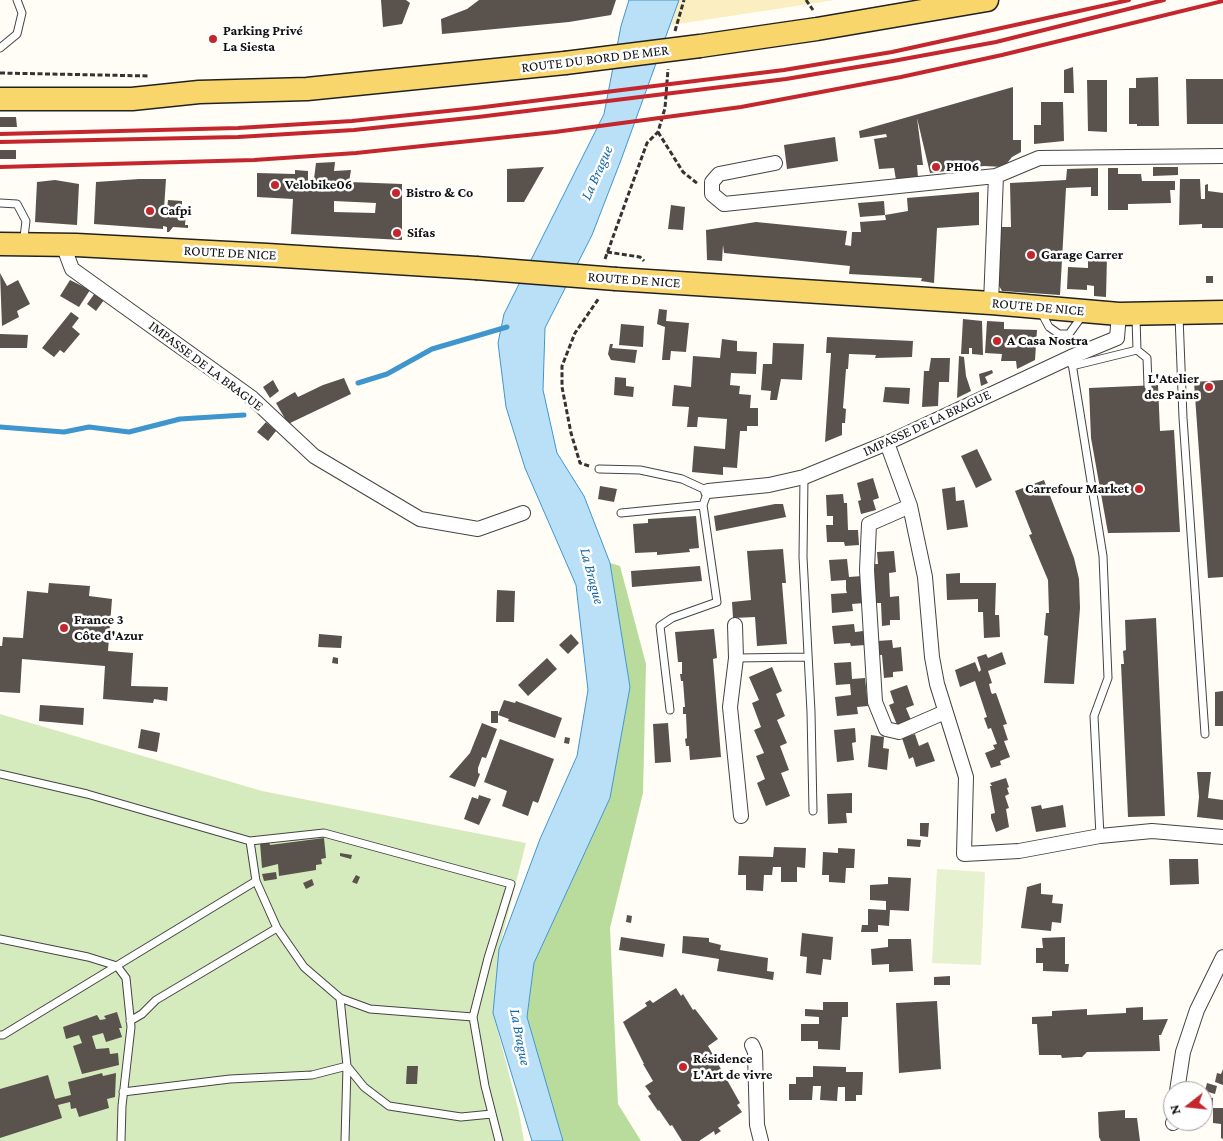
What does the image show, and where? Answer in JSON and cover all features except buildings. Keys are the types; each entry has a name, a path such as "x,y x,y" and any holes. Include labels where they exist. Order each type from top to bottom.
{"main road":[{"name":"ROUTE DU BORD DE MER","path":"0,99 132,99 199,92 335,87 565,63 700,46 864,22 987,0"},
{"name":"ROUTE DU BORD DE MER","path":"0,83 29,86 132,85 199,92"},
{"name":"ROUTE DE NICE","path":"0,233 44,242"},
{"name":"ROUTE DE NICE","path":"0,244 44,242 476,268 991,303 1085,312 1127,314 1223,312"}],"street":[{"path":"775,163 720,174 712,182 711,191 715,198 724,204 996,176 1039,158 1223,156"},
{"path":"991,303 996,176"},
{"name":"IMPASSE DE LA BRAGUE","path":"44,242 72,269 252,398 314,456 420,519 478,529 523,513"},
{"name":"IMPASSE DE LA BRAGUE","path":"708,491 769,485 804,477 887,443 1071,361 1117,338 1127,314"},
{"path":"887,443 910,506 925,577 932,658 945,712 966,777 964,854 1019,851 1100,836 1152,831 1223,837"},
{"path":"910,506 870,524 867,570 875,702 886,729 899,732 945,712"},
{"path":"735,625 736,658 730,707 741,816"},
{"path":"1179,1081 1183,1052 1223,957"},
{"path":"752,1045 755,1052 757,1125 761,1141"}],"lane":[{"path":"0,48 17,34 22,13 18,0"},
{"path":"0,203 17,204 26,221 44,242"},
{"path":"1179,313 1183,418 1205,734"},
{"path":"1127,314 1137,350 1147,358 1148,386"},
{"path":"1100,836 1094,716 1108,678 1103,556 1071,361 1137,350"},
{"path":"599,469 640,470 682,480 708,491 703,505 717,602 672,618 660,626 670,710"},
{"path":"804,477 803,557 813,811"},
{"path":"621,513 703,505"},
{"path":"736,658 808,657"},
{"path":"0,774 87,794 250,841 324,832 511,884 488,958 474,1017 485,1086 499,1141"},
{"path":"250,841 256,881 277,928 304,967 340,998 370,1009 474,1017"},
{"path":"0,1035 3,1035 256,881"},
{"path":"130,1021 164,995 277,928"},
{"path":"0,939 117,966 126,978 130,1021 123,1092 121,1141"},
{"path":"340,998 348,1066 346,1141"},
{"path":"348,1066 364,1088 389,1106 461,1117 492,1114"},
{"path":"123,1092 230,1079 312,1075 348,1066"}],"path":[{"path":"674,39 684,0"},
{"path":"606,255 647,143 658,132 665,108 669,66"},
{"path":"658,132 682,172 711,191"},
{"path":"599,297 584,318 567,348 562,366 562,387 571,433 580,463 599,469"}],"green space":[{"path":"610,563 620,566 646,664 643,793 610,928 618,1104 641,1141 563,1141 527,1017 534,963 610,798 630,687"},
{"path":"0,714 262,791 526,843 499,949 493,1013 519,1112 524,1141 0,1141"},
{"path":"937,869 985,872 981,965 932,963"}],"sand":[{"path":"679,0 835,0 671,25"}],"water":[{"name":"La Brague","path":"629,0 679,0 592,235 545,328 543,390 557,453 584,496 610,563 630,687 610,798 534,963 527,1017 563,1141 532,1141 493,1013 499,949 540,839 577,756 588,690 576,585 525,468 506,407 498,343 504,314 604,114 621,26"}],"waterway":[{"path":"358,383 387,374 432,349 507,327"},
{"path":"0,427 64,432 89,427 129,432 180,419 244,415"}],"railway":[{"path":"0,134 238,128 352,121 476,108 784,70 892,52 1129,0"},
{"path":"0,142 238,137 354,130 478,117 786,79 893,61 996,42 1164,0"},
{"path":"0,167 254,160 356,153 555,132 741,107 901,77 1002,55 1223,1"}],"place":[{"name":"Parking Privé La Siesta","path":"213,39"},
{"name":"PH06","path":"936,167"},
{"name":"Velobike06","path":"275,185"},
{"name":"Bistro & Co","path":"396,193"},
{"name":"Cafpi","path":"150,211"},
{"name":"Sifas","path":"397,233"},
{"name":"Garage Carrer","path":"1031,255"},
{"name":"A Casa Nostra","path":"997,341"},
{"name":"L'Atelier des Pains","path":"1209,387"},
{"name":"Carrefour Market","path":"1139,489"},
{"name":"France 3 Côte d'Azur","path":"64,628"},
{"name":"Résidence L'Art de vivre","path":"683,1067"}]}
